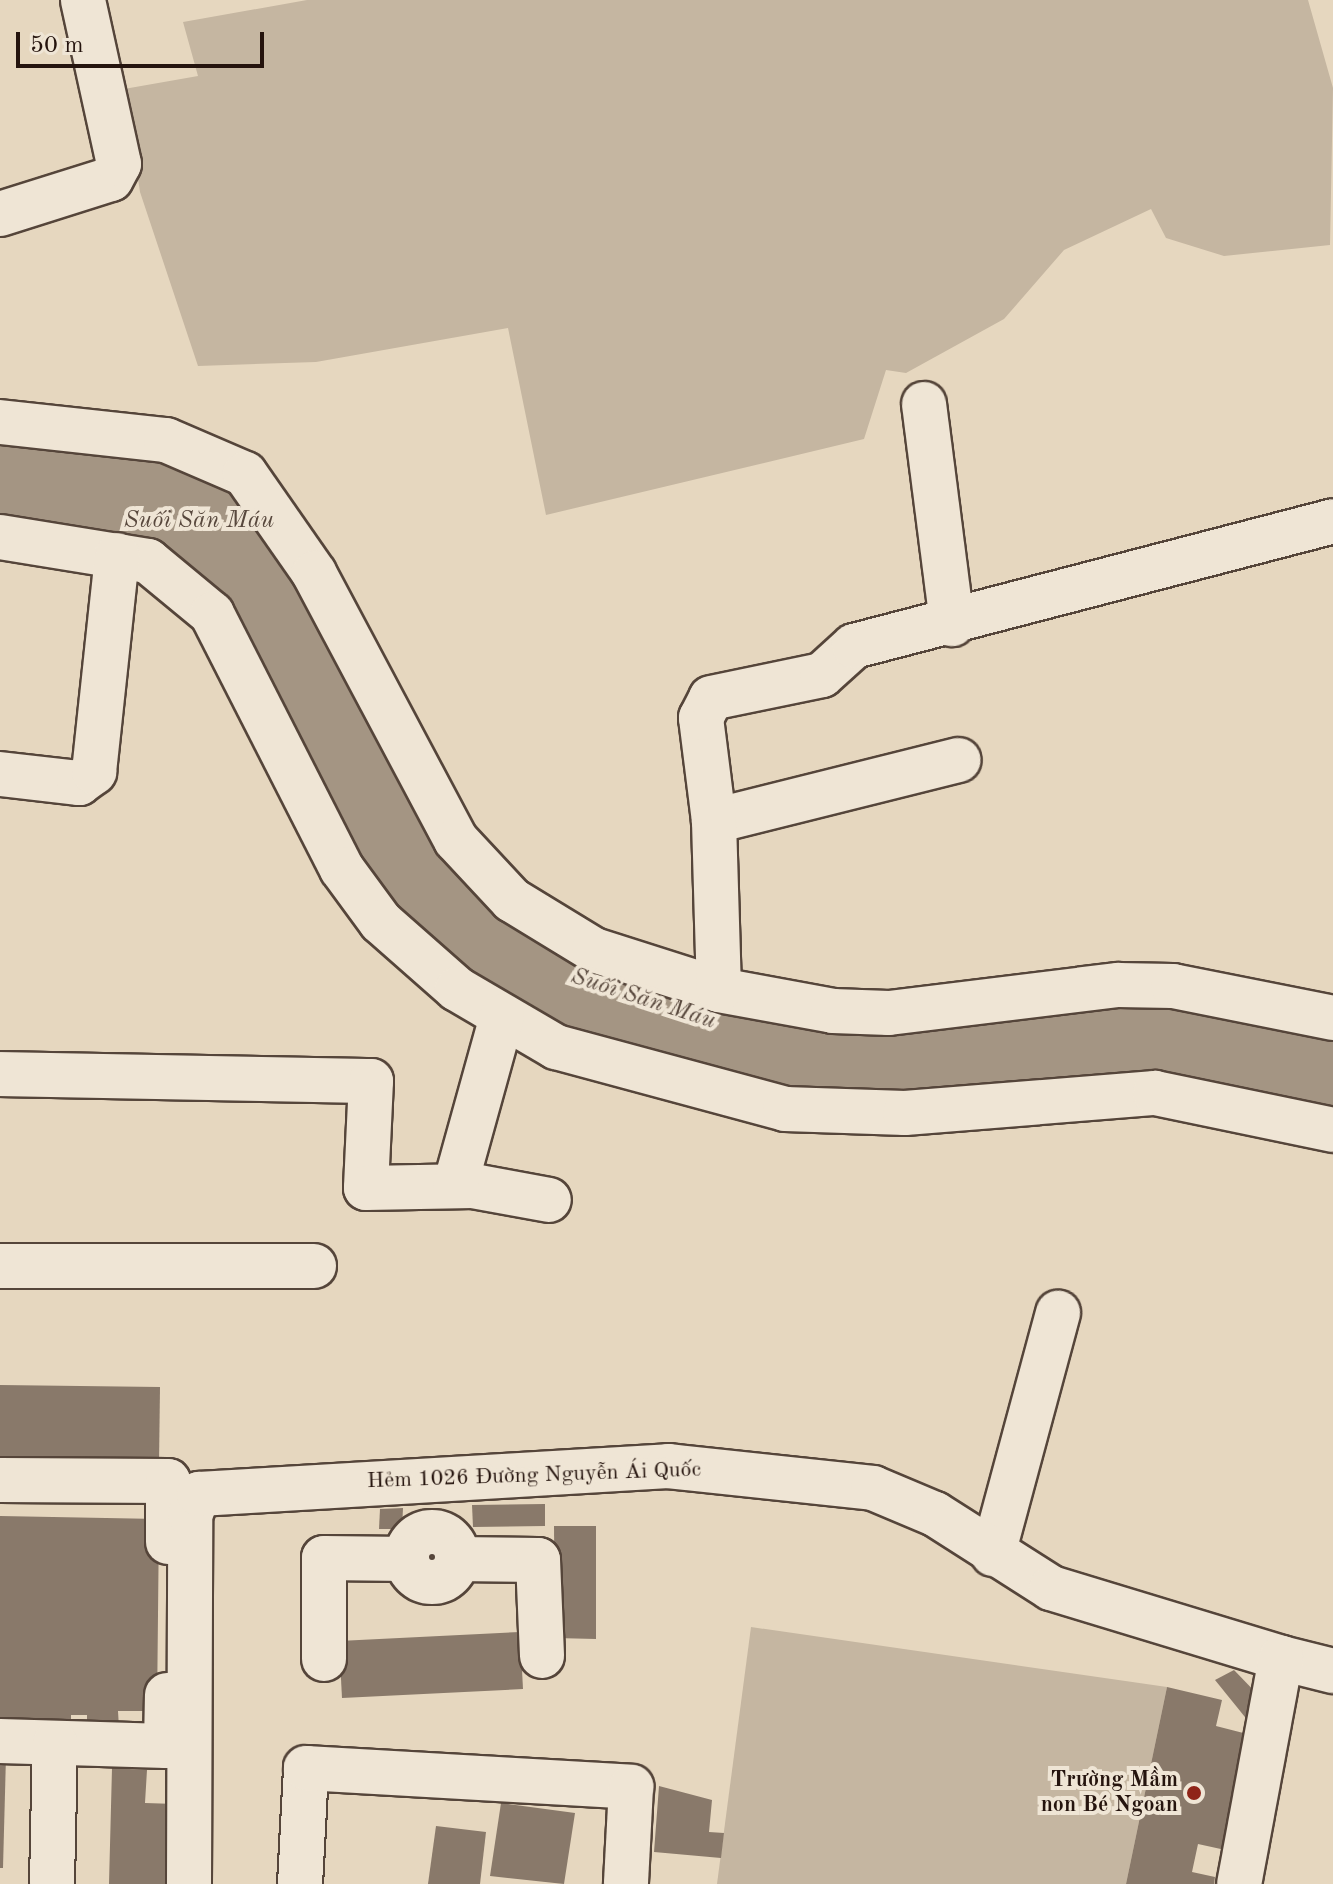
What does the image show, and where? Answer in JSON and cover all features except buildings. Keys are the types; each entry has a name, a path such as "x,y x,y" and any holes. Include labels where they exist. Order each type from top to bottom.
{"street":[{"path":"0,214 98,184 119,164 83,0"},
{"path":"924,404 952,624"},
{"path":"0,422 166,440 245,474 314,573 456,840 512,900 594,950 719,990 833,1011 889,1013 1118,985 1173,986 1333,1018"},
{"path":"719,990 714,821 701,718 711,698 822,675 854,646 952,624 1333,521"},
{"path":"0,537 148,561 212,614 342,869 381,922 457,989 556,1047 785,1109 905,1113 1155,1093 1333,1130"},
{"path":"0,774 79,783 94,772 117,555"},
{"path":"714,821 959,760"},
{"path":"455,1186 502,1016"},
{"path":"0,1074 371,1081 366,1188 455,1186 549,1200"},
{"path":"0,1266 314,1266"},
{"path":"993,1554 1058,1313"},
{"name":"Hẻm 1026 Đường Nguyễn Ái Quốc","path":"189,1884 194,1499 204,1491 668,1466 785,1473 908,1500 993,1554 1078,1599 1333,1671"},
{"path":"432,1479 432,1550"},
{"path":"0,1480 168,1481 166,1746 0,1741"},
{"path":"324,1659 324,1558 432,1550 538,1560 542,1656"},
{"path":"1239,1884 1281,1658"},
{"path":"52,1884 55,1743"},
{"path":"300,1884 306,1768 631,1787 626,1884"}],"shaded area":[{"path":"307,0 1308,0 1333,88 1330,245 1224,256 1166,238 1151,209 1064,250 1004,319 906,373 886,370 864,439 546,515 508,328 316,362 198,366 140,192 124,89 198,76 183,22"},
{"path":"751,1627 1167,1687 1126,1884 717,1884"}],"water":[{"name":"Suối Săn Máu","path":"0,434 162,450 237,484 304,579 446,847 715,1001 1118,997 1333,1030 1333,1118 787,1098 560,1036 391,915 220,605 0,525"}],"place":[{"name":"Trường Mầm non Bé Ngoan","path":"1194,1793"}]}
